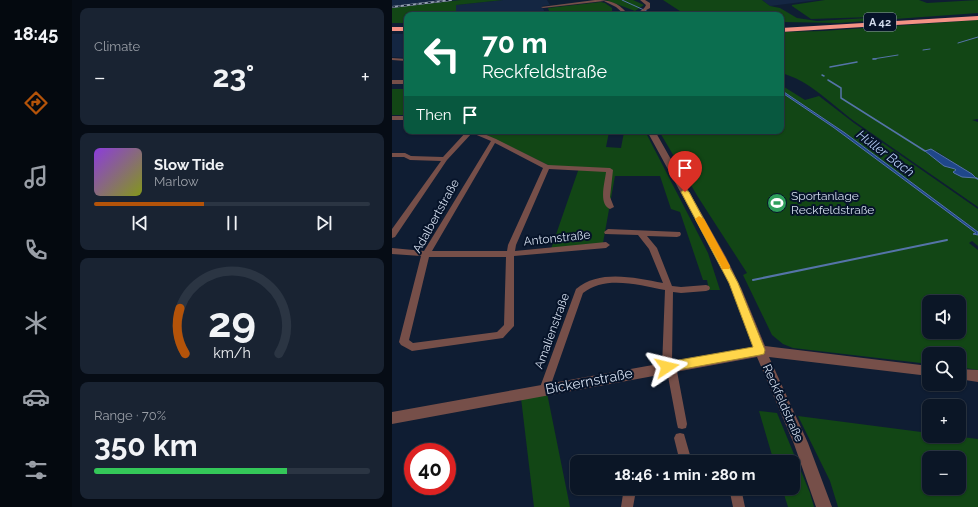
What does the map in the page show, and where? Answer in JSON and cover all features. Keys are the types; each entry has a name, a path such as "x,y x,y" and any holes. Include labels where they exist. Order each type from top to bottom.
{"highway":[{"name":"A 42","path":"784,29 978,16"},
{"path":"392,28 404,28"}],"street":[{"path":"543,7 603,0 614,6 620,12"},
{"path":"639,0 645,4 646,8"},
{"path":"642,0 648,4 646,8"},
{"path":"634,12 646,8"},
{"path":"392,59 404,60"},
{"path":"392,82 404,82"},
{"path":"392,118 404,118"},
{"path":"392,235 445,159 468,134"},
{"path":"479,134 494,140 547,167 610,170 606,197 610,207"},
{"name":"Reckfeldstraße","path":"653,134 730,275 760,350 801,443 824,507"},
{"name":"Adalbertstraße","path":"494,140 426,254 404,342 412,347 500,335 509,326"},
{"path":"392,155 405,155 410,158 445,159"},
{"name":"Antonstraße","path":"509,326 510,254 512,245 547,167"},
{"path":"608,232 677,234"},
{"path":"640,233 654,248 669,288 669,366 682,424"},
{"name":"Antonstraße","path":"392,251 426,254 510,254 606,245"},
{"name":"Amalienstraße","path":"544,390 579,291 583,286 612,280 676,290 706,288"},
{"name":"Bickernstraße","path":"392,418 760,350 922,370"},
{"path":"966,375 978,376"},
{"path":"680,438 684,455"},
{"path":"627,507 629,495"},
{"path":"736,495 739,507"}],"shaded area":[{"path":"392,0 461,0 392,8"},
{"path":"503,0 547,0 550,5 542,6 545,12 456,12 456,5"},
{"path":"762,0 818,0 770,6"},
{"path":"392,34 404,34 404,58 392,57"}],"green space":[{"path":"461,0 503,0 456,5 456,12 404,12 404,23 392,23 392,8"},
{"path":"606,0 633,0 644,5 635,11"},
{"path":"663,0 762,0 770,6 780,8 797,18 817,21 902,16 811,19 792,5 825,0 919,0 927,3 978,0 978,13 839,23 784,22 784,12 681,12"},
{"path":"601,2 612,8 612,11 544,12 549,11 548,8"},
{"path":"978,20 978,119 972,120 978,122 978,207 854,121 819,93 801,81 784,74 784,32 823,31","holes":["926,151 936,151 972,174 962,177 958,176 953,172 956,170 955,169 944,166"]},
{"path":"784,87 805,100 819,96 854,123 978,209 978,232 845,133 784,92"},
{"path":"392,89 404,89 404,115 392,115"},
{"path":"784,94 833,127 976,233 974,235 978,235 978,246 972,241 969,243 978,250 978,370 966,368 966,347 922,347 922,363 793,348 783,344 772,335 743,275 747,273 698,197 661,134 784,134"},
{"path":"484,134 609,134 606,147 621,148 624,134 647,134 708,253 720,290 709,290 707,280 703,280 680,212 671,209 660,176 615,176 603,243 551,249 579,168 550,166"},
{"path":"547,393 570,507 534,507 521,398"},
{"path":"759,411 777,413 794,455 772,455"},
{"path":"798,416 922,432 922,443 966,443 966,438 978,439 978,507 838,507 830,481"},
{"path":"800,469 814,507 788,507 784,495 800,495"}],"water":[{"path":"784,92 845,133 978,232 978,235 973,234 976,233 833,127 784,94"},
{"path":"931,149 976,178 962,177 954,173 953,172 956,170 955,169 944,166 925,151"}],"waterway":[{"name":"Hüller Bach","path":"622,0 648,12"},
{"path":"958,43 978,37"},
{"path":"923,50 930,49"},
{"path":"876,59 873,59 898,55"},
{"path":"830,67 857,62"},
{"path":"828,80 841,88 841,98 925,151"},
{"path":"753,280 947,240"}],"railway":[{"path":"392,7 451,0"}],"slow traffic":[{"path":"699,219 725,266"}],"place":[{"name":"Sportanlage Reckfeldstraße","path":"777,203"}],"route":[{"path":"667,367 760,350 734,283 685,192"}]}
